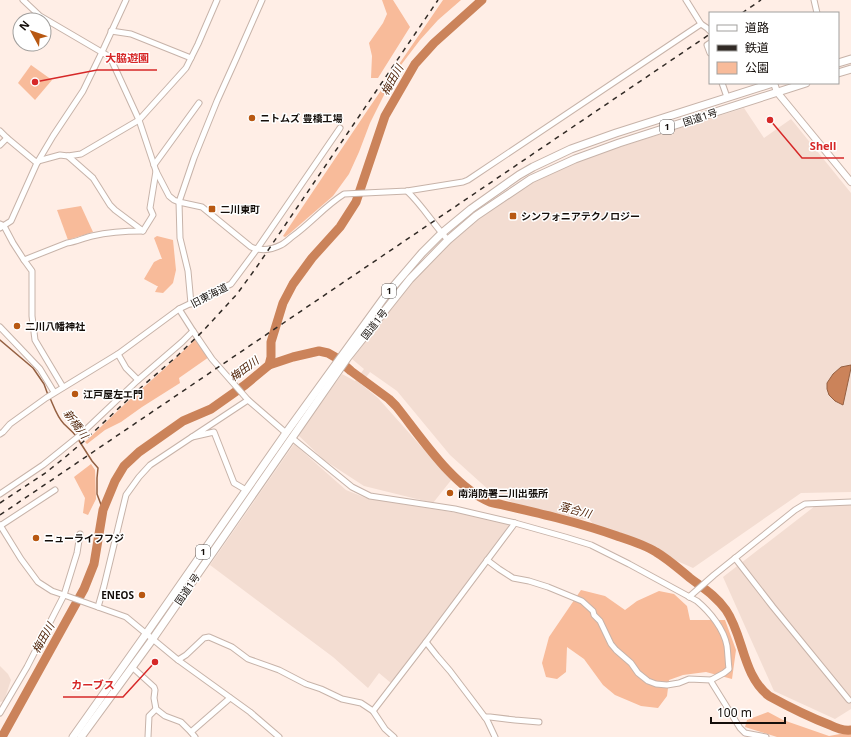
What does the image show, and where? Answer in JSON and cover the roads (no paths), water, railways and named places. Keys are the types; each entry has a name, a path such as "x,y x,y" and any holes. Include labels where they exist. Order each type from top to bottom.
{"highway":[{"path":"839,63 851,59"},
{"path":"839,73 851,69"},
{"name":"国道1号","path":"73,737 286,433 346,355 386,295 422,253 442,233 471,208 519,175 571,149 616,133 771,84"},
{"name":"国道1号","path":"346,355 410,279 448,240 476,216 531,179 575,159 619,143 803,84"},
{"name":"国道1号","path":"81,737 152,640 292,438 336,369"}],"main road":[{"path":"774,84 777,92 851,182"}],"street":[{"path":"23,0 40,16 110,57 138,120 156,171 169,196 179,202 202,207 251,247 257,249 269,249 281,245 344,194 407,191 468,180 701,24"},
{"path":"63,387 35,340 32,316 32,271 1,226 11,221 37,162 83,91 126,0"},
{"path":"37,162 60,155 68,156 81,154 138,120 186,68 217,0"},
{"path":"191,304 188,271 180,238 179,202 194,158 217,101 262,0"},
{"path":"686,0 701,24 709,30"},
{"path":"814,0 817,12"},
{"path":"111,31 131,34 191,58"},
{"path":"722,84 727,97"},
{"path":"154,165 199,103"},
{"name":"旧東海道","path":"0,434 10,424 51,395 118,354 179,309 231,284 257,249 340,128"},
{"path":"0,131 37,162"},
{"path":"0,145 7,138"},
{"path":"68,156 93,178 110,205 143,231"},
{"path":"143,231 152,215 150,208 156,171"},
{"path":"407,191 417,201 448,240"},
{"path":"24,260 67,243 90,236 107,233 143,231"},
{"path":"179,309 212,359 248,399 286,433"},
{"path":"0,327 40,369 51,395"},
{"path":"0,494 43,465 79,436 138,380 193,331"},
{"path":"118,354 126,368 138,380"},
{"path":"96,607 106,578 126,495 139,477 150,465 248,399"},
{"path":"192,436 214,432 234,483 246,490"},
{"path":"292,438 352,488 370,496 455,509 515,523 565,537 591,545 672,586 705,607 715,620 727,645 729,669 711,680 689,679 667,685 656,684 648,681 638,673 631,663 611,644 600,620 582,601 542,585 514,578 487,560"},
{"path":"55,490 0,526 38,582 52,592 66,595 126,617 178,660 250,712 278,737"},
{"path":"689,597 711,577 795,510 805,504 851,502"},
{"path":"372,711 426,642 515,523"},
{"path":"0,713 66,595 77,553 80,534"},
{"path":"735,558 849,700"},
{"path":"178,660 186,655 204,638 210,637 232,647 248,659 279,670 306,684 342,699 361,703 372,711 385,729 394,737"},
{"path":"426,642 472,700 485,718 495,737"},
{"path":"132,667 154,687 156,709 165,716 181,722 195,737"},
{"path":"711,680 740,728 745,733 752,736 766,737"},
{"path":"191,732 230,698"},
{"path":"148,737 149,716 156,709"},
{"path":"485,718 490,717 539,722"}],"waterway":[{"name":"梅田川","path":"2,737 84,589 94,564 103,510 115,481 124,466 139,452 183,421 211,409 245,385 269,365 271,357 271,342 283,303 293,284 312,258 340,227 356,202 385,116 415,64 434,43 482,0"},
{"name":"新橋川","path":"0,340 33,368 44,384 48,395"},
{"name":"落合川","path":"269,365 293,357 319,351 328,353 389,399 438,460 463,485 476,495 490,502 554,517 632,541 652,549 709,592 726,610 737,631 753,677 769,696 814,719 843,730 851,730"},
{"name":"新橋川","path":"50,398 59,418 76,436"},
{"name":"新橋川","path":"78,439 98,468 97,494 103,510"}],"railway":[{"path":"0,503 44,474 83,442 138,390 176,357 203,331 237,294 438,0"},
{"path":"743,12 761,0"},
{"path":"0,515 709,35"}],"place":[{"name":"大脇遊園","path":"35,82"},
{"name":"ニトムズ 豊橋工場","path":"252,118"},
{"name":"Shell","path":"770,120"},
{"name":"二川東町","path":"212,209"},
{"name":"シンフォニアテクノロジー","path":"513,216"},
{"name":"二川八幡神社","path":"17,326"},
{"name":"江戸屋左エ門","path":"75,394"},
{"name":"南消防署二川出張所","path":"450,493"},
{"name":"ニューライフフジ","path":"36,538"},
{"name":"ENEOS","path":"142,595"},
{"name":"カーブス","path":"155,662"}]}
